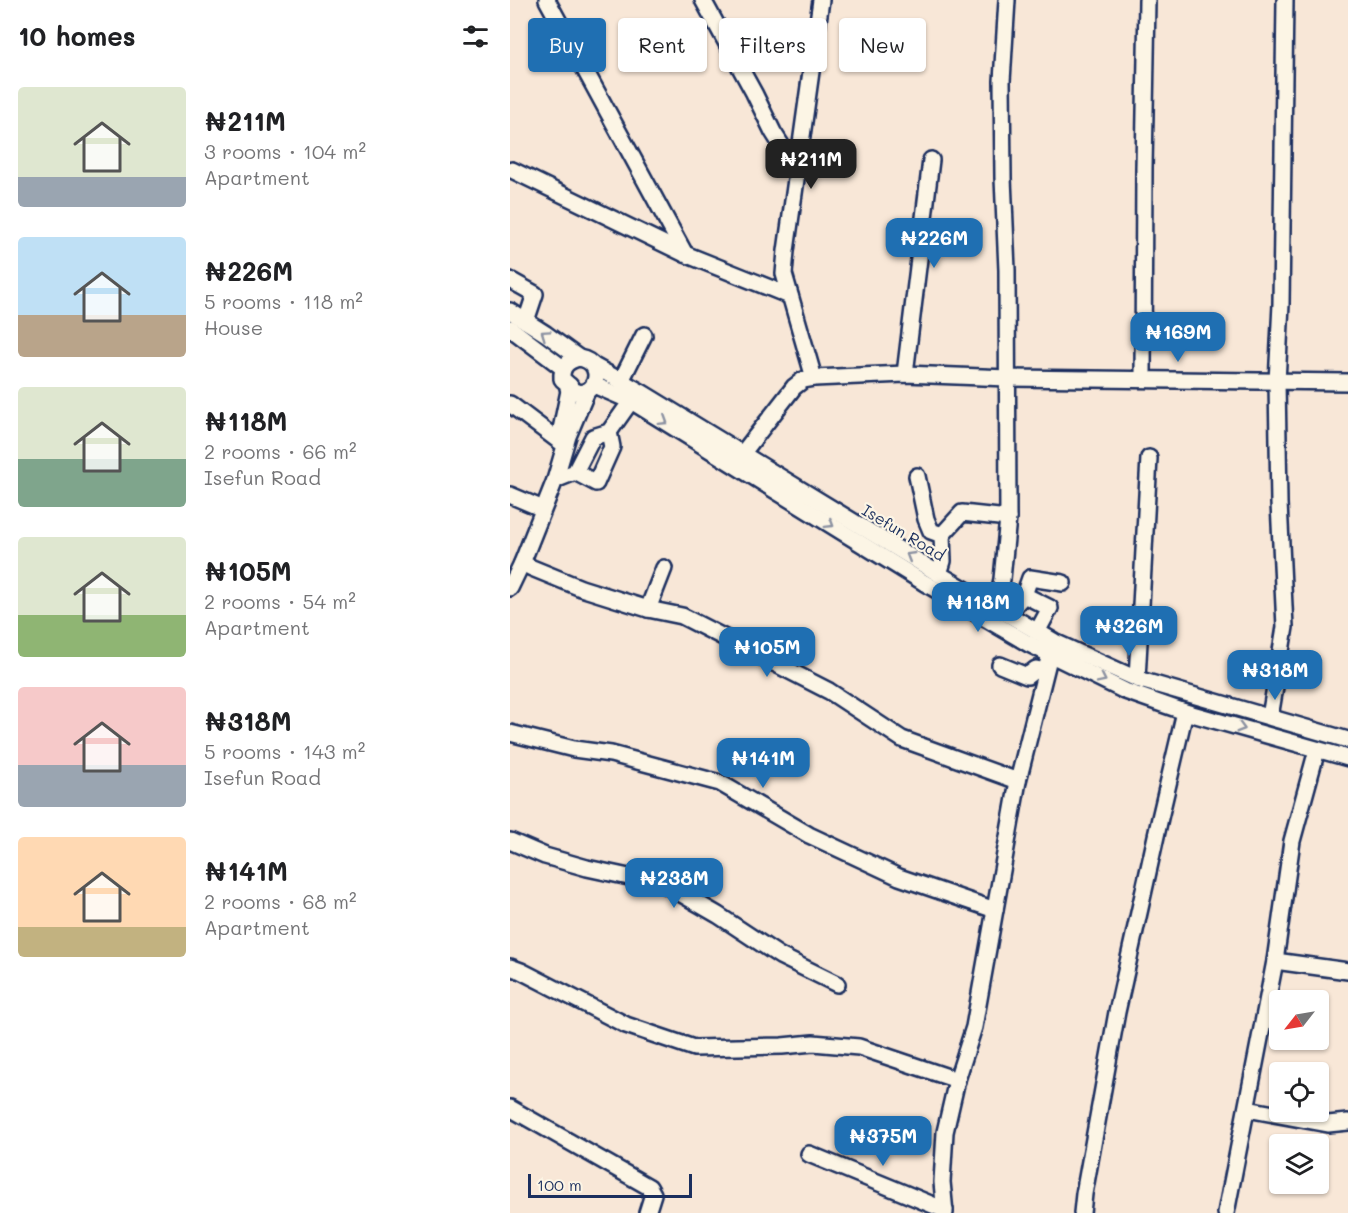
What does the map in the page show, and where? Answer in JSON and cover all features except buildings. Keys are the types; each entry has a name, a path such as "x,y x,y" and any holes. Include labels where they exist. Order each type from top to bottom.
{"street":[{"path":"547,0 685,254"},
{"path":"703,0 773,132 797,170"},
{"path":"814,378 784,274 821,0"},
{"path":"1001,611 1008,518 1008,378 1002,81 1007,0"},
{"path":"1143,379 1147,0"},
{"path":"1270,717 1285,627 1279,503 1277,382 1281,304 1285,0"},
{"path":"905,374 931,160"},
{"path":"512,170 685,254 789,296"},
{"path":"510,280 535,294 526,321"},
{"name":"Isefun Road","path":"510,311 579,358 586,359 594,366 1037,632 1052,648 1125,690 1185,712 1348,758"},
{"path":"510,328 563,369"},
{"path":"621,381 644,334"},
{"path":"510,588 559,441 570,386 562,379 563,369 570,361 579,358"},
{"path":"516,566 555,480 568,436 597,376 594,366"},
{"path":"742,454 794,387 803,380 814,378 905,374 1008,378 1348,382"},
{"name":"Isefun Road","path":"570,386 568,388 577,393 590,388 631,401 913,576 1020,638 1137,679 1348,740"},
{"path":"572,427 593,437 609,432 631,401"},
{"path":"510,404 559,441"},
{"path":"575,472 596,483 612,447 609,432"},
{"path":"555,480 575,472 593,437"},
{"path":"1137,679 1149,458"},
{"path":"917,476 926,519 931,531 942,535"},
{"path":"510,495 536,506"},
{"path":"939,574 943,561 942,535 962,513 1008,518"},
{"path":"516,566 532,568 580,588 648,609 682,616 829,691 902,740 1018,781"},
{"path":"648,609 664,568"},
{"path":"1001,611 1024,595 1030,578 1063,584"},
{"path":"1024,595 1050,608 1037,632"},
{"path":"809,1154 945,1211 942,1182 945,1132 957,1080 974,1027 1018,781 1052,648"},
{"path":"1000,665 1027,676 1036,669 1046,671"},
{"path":"1082,1213 1117,1012 1185,712"},
{"path":"510,733 574,749 610,754 720,783 809,835 899,878 994,910"},
{"path":"1226,1213 1275,961 1292,841 1317,750"},
{"path":"510,841 544,856 666,885 718,915 780,956 837,984"},
{"path":"1275,961 1348,971"},
{"path":"510,967 626,1025 694,1048 813,1043 859,1047 957,1080"},
{"path":"510,1108 649,1187 653,1194 647,1213"},
{"path":"1247,1109 1328,1124 1348,1122"}]}
